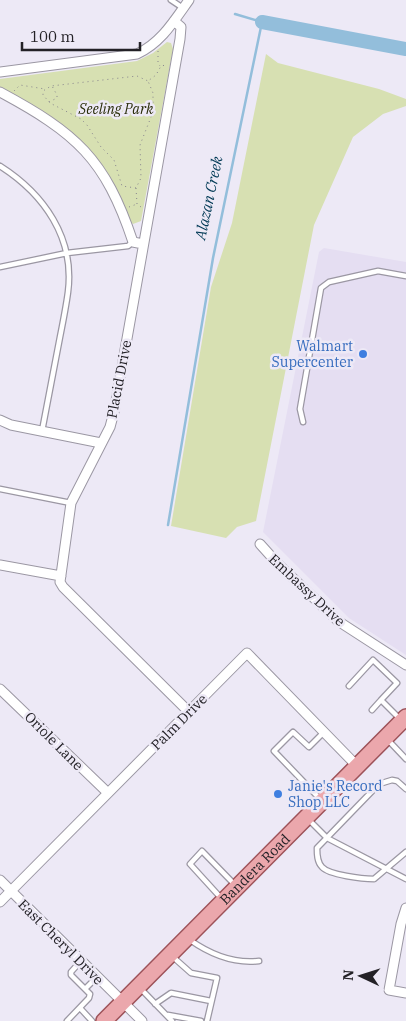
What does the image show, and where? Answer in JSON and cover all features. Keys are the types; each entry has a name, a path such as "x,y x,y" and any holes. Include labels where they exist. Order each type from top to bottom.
{"main road":[{"name":"Bandera Road","path":"104,1021 404,719"}],"street":[{"path":"0,72 137,54 153,44 174,21 189,0"},
{"name":"Placid Drive","path":"61,576 71,503 110,427 114,412 138,243 149,209 176,62 181,27 174,21"},
{"path":"3,94 62,128 84,150 113,191 138,243"},
{"path":"0,420 101,443"},
{"name":"Embassy Drive","path":"260,544 278,564 338,621 377,654 406,665"},
{"path":"0,565 61,576 63,587 189,712"},
{"name":"Palm Drive","path":"0,902 247,654 357,766"},
{"name":"Oriole Lane","path":"0,689 108,793"},
{"name":"East Cheryl Drive","path":"0,880 96,978 142,1021"},
{"path":"406,908 401,924 389,990 406,993"}],"lane":[{"path":"171,0 183,8"},
{"path":"0,166 21,179 40,199 60,231 67,253 68,291 42,431"},
{"path":"0,266 67,253 128,246 138,243"},
{"path":"303,422 300,409 321,288 329,282 378,271 406,276"},
{"path":"0,489 71,503"},
{"path":"349,686 377,654 397,683 372,710"},
{"path":"381,700 404,719"},
{"path":"322,802 274,751 292,732 309,747 324,731"},
{"path":"386,737 406,758"},
{"path":"406,789 397,781 392,780 379,784 326,837 317,848 317,856 322,868 331,873 374,879 406,852"},
{"path":"307,817 326,837 406,879"},
{"path":"223,901 190,864 202,851 236,888"},
{"path":"186,938 217,955 236,961 259,961"},
{"path":"170,954 191,973 216,978 207,1021"},
{"path":"67,1021 89,998 90,994 71,975 71,972 80,962"},
{"path":"85,989 96,978"},
{"path":"138,986 172,1021"},
{"path":"156,1004 171,993 211,1001"},
{"path":"80,1008 92,1021"},
{"path":"166,1015 201,1021"}],"path":[{"path":"153,44 158,50 158,63 161,66"},
{"path":"148,81 156,75 161,66 170,61 176,62"},
{"path":"3,94 16,90 20,85 45,89 51,86 137,76 148,81 153,94 153,112 140,145 141,178 136,188 137,204 149,209"},
{"path":"48,102 57,98 58,95 57,91 51,86"},
{"path":"45,89 43,95 48,102 81,119 87,125 101,147 114,160 122,186 129,189 136,188"}],"shaded area":[{"path":"324,248 406,262 406,655 349,618 263,532 319,252"}],"green space":[{"name":"Seeling Park","path":"167,42 171,43 173,49 141,221 133,224 129,220 119,194 94,155 79,139 62,126 0,87 0,79 137,61 153,53"},
{"path":"266,54 278,63 379,89 406,99 406,106 383,114 353,137 314,225 256,521 237,527 226,538 171,526 211,287 232,223"}],"waterway":[{"name":"Alazan Creek","path":"168,525 213,258 262,22 235,14"},
{"name":"Alazan Creek","path":"262,22 406,49"}],"place":[{"name":"Walmart Supercenter","path":"363,354"},
{"name":"Janie's Record Shop LLC","path":"278,794"}]}
